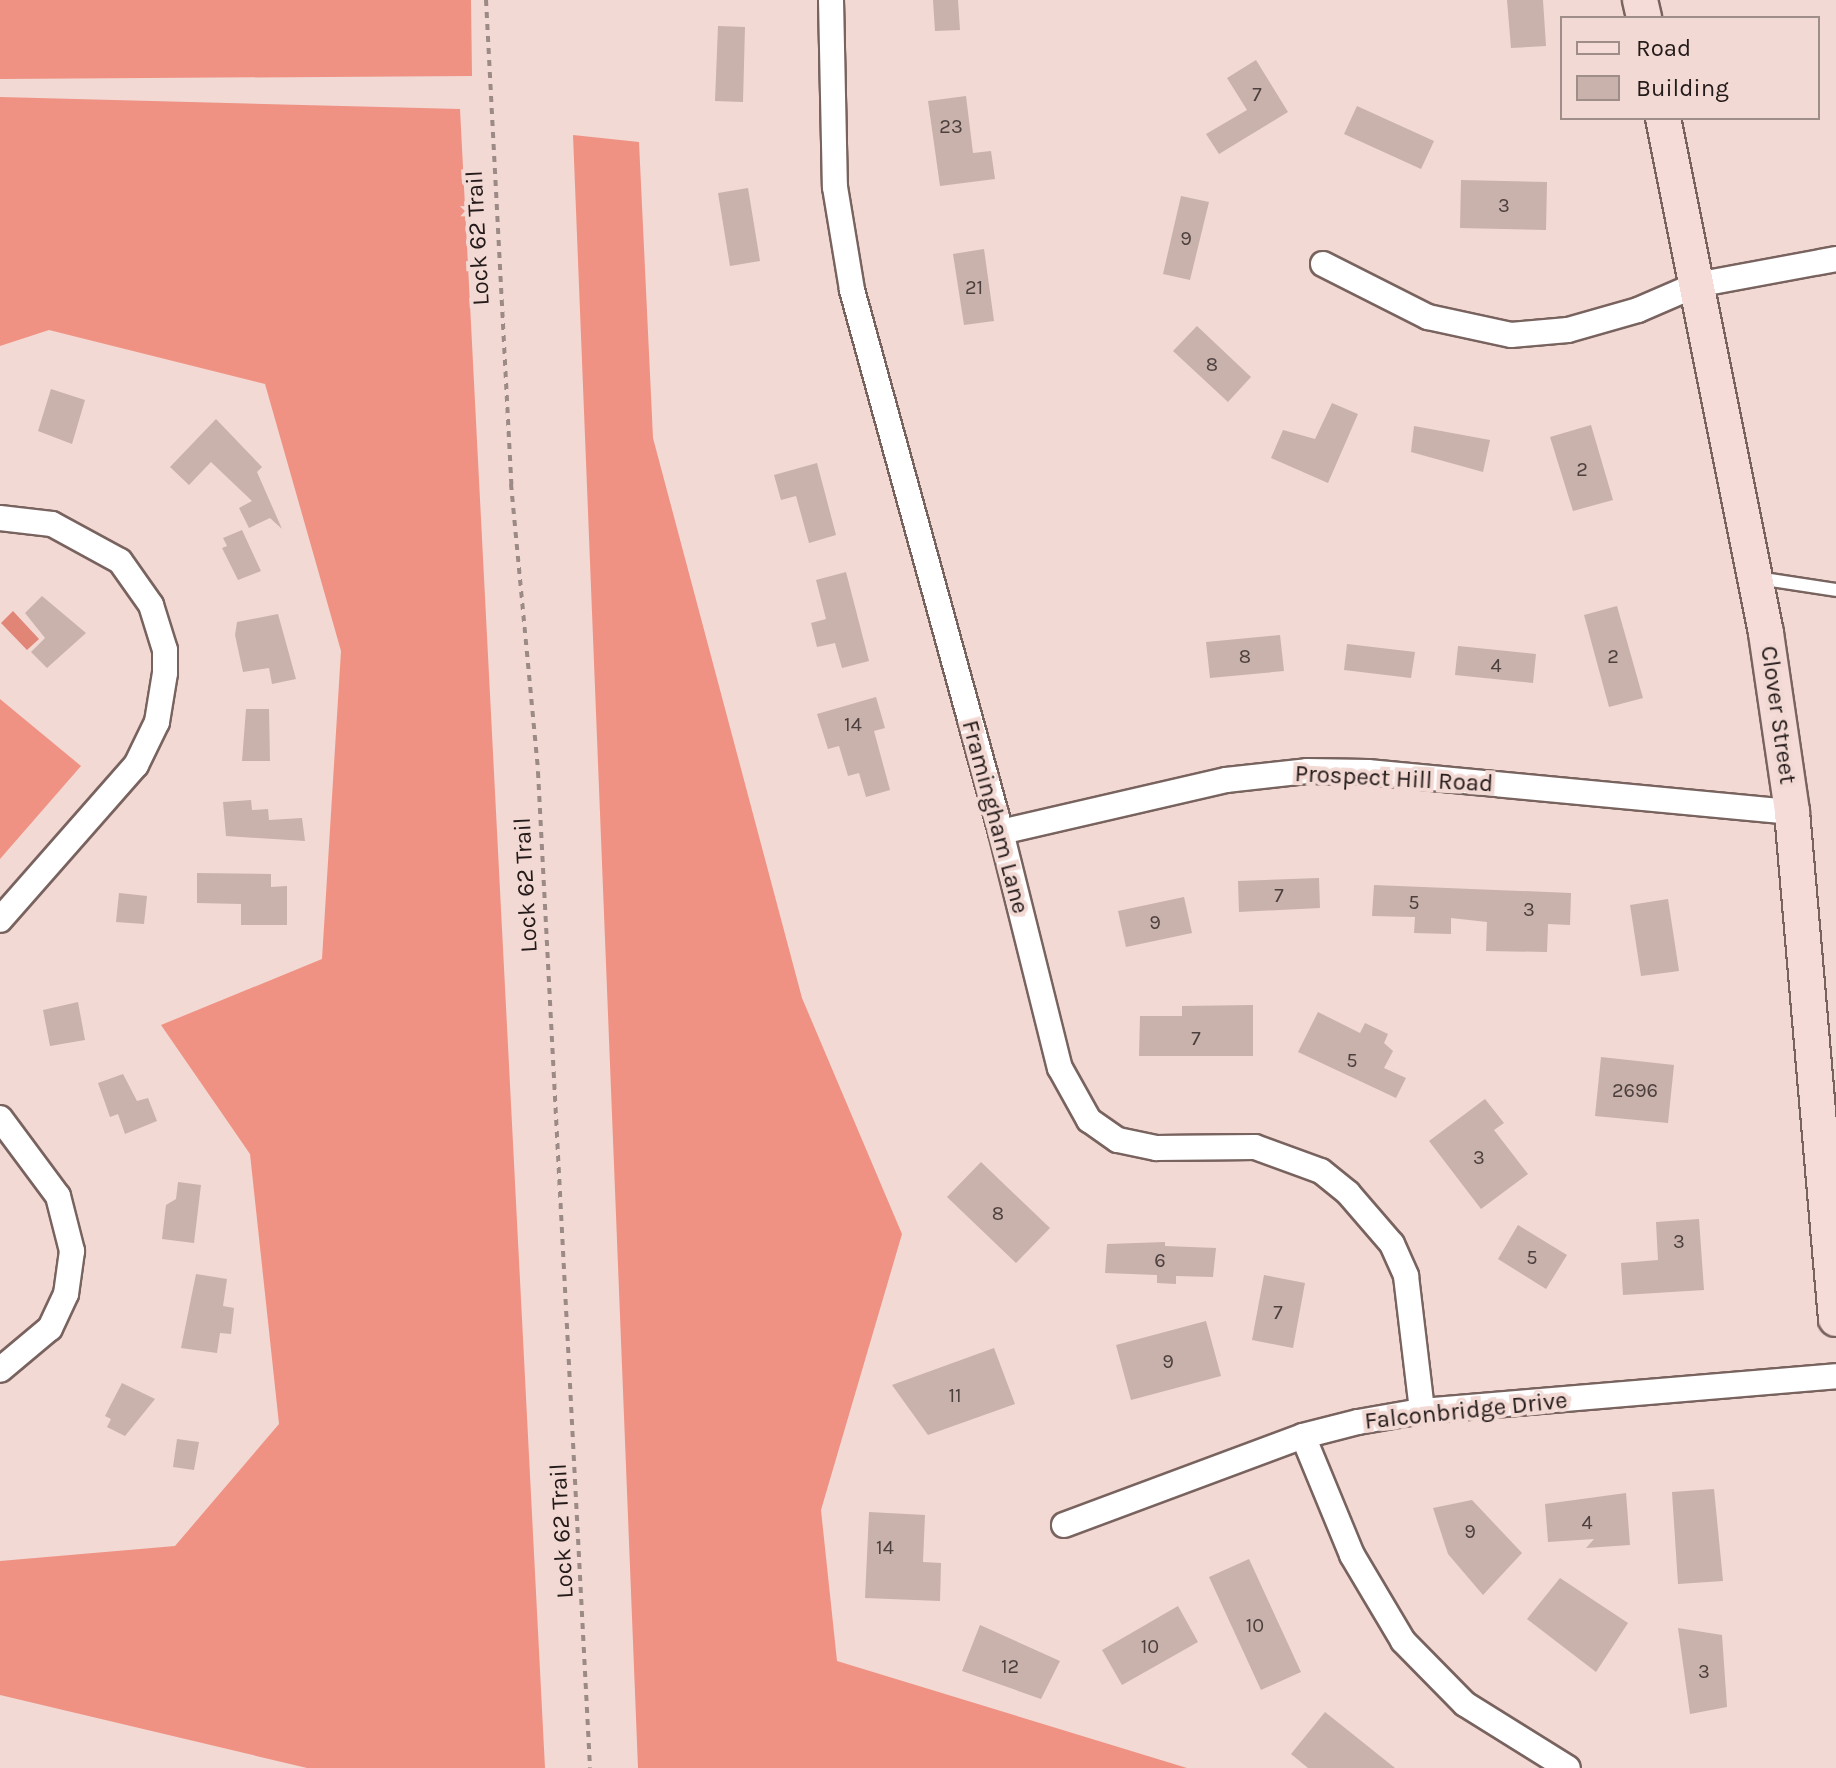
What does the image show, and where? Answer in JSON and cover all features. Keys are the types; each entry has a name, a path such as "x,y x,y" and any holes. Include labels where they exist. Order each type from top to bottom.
{"main road":[{"name":"Clover Street","path":"1663,120 1755,577 1792,812 1836,1319"}],"street":[{"name":"Framingham Lane","path":"831,0 838,220 1001,832 1051,1041 1079,1107 1118,1140 1156,1148 1255,1147 1321,1171 1348,1193 1392,1244 1406,1276 1422,1411"},
{"path":"1323,264 1428,317 1511,335 1600,322 1696,285 1836,259"},
{"path":"0,518 52,524 120,561 151,605 165,650 165,673 157,722 136,765 0,920"},
{"name":"Prospect Hill Road","path":"1001,832 1226,780 1307,771 1368,772 1792,812"},
{"path":"0,1118 58,1196 72,1251 66,1294 50,1328 0,1370"},
{"name":"Falconbridge Drive","path":"1064,1525 1303,1436 1422,1411 1836,1376"},
{"path":"1303,1436 1352,1555 1403,1641 1465,1704 1568,1768"}],"lane":[{"path":"1755,577 1836,590"}],"path":[{"name":"Lock 62 Trail","path":"486,0 511,484 539,787 590,1768"}],"shaded area":[{"path":"0,0 471,0 472,76 0,79"},
{"path":"0,97 460,109 545,1768 307,1768 0,1695 0,1561 175,1546 279,1424 250,1154 161,1025 322,959 341,651 265,384 49,330 0,346"},
{"path":"573,135 639,142 653,438 802,998 902,1234 821,1510 837,1661 1187,1768 638,1768"},
{"path":"13,611 39,639 27,650 1,623"},
{"path":"0,699 81,766 0,859"}],"building":[{"path":"933,0 958,0 960,30 935,31"},
{"path":"1507,0 1543,0 1546,46 1511,48"},
{"path":"718,26 745,27 743,102 715,101"},
{"path":"1256,60 1288,112 1219,154 1206,134 1247,110 1227,78"},
{"path":"966,96 973,153 991,151 995,179 940,186 928,101"},
{"path":"1357,106 1434,141 1421,169 1344,134"},
{"path":"1461,180 1547,182 1546,230 1460,228"},
{"path":"748,188 760,261 730,266 718,193"},
{"path":"1181,196 1209,202 1190,280 1163,274"},
{"path":"984,249 994,321 964,325 953,254"},
{"path":"1197,326 1251,377 1228,402 1173,351"},
{"path":"51,389 85,400 72,444 38,431"},
{"path":"1332,403 1358,414 1328,483 1271,458 1283,430 1315,439"},
{"path":"216,419 262,467 257,472 282,529 270,518 249,528 239,508 252,501 211,462 189,485 170,467"},
{"path":"1591,425 1613,500 1573,511 1550,437"},
{"path":"1414,426 1490,440 1483,472 1411,452"},
{"path":"817,463 836,535 809,543 796,496 781,500 774,475"},
{"path":"242,530 261,571 238,580 222,548 227,546 223,538"},
{"path":"846,572 869,661 842,668 835,643 817,647 811,623 826,619 816,580"},
{"path":"42,596 86,633 47,668 31,652 45,638 25,613"},
{"path":"1617,606 1643,698 1609,707 1584,615"},
{"path":"278,614 296,679 272,684 269,668 243,672 235,635 237,622"},
{"path":"1280,635 1284,671 1210,678 1206,642"},
{"path":"1347,644 1415,652 1411,678 1344,670"},
{"path":"1458,646 1536,654 1533,683 1455,675"},
{"path":"876,697 885,728 874,731 890,790 866,797 859,773 848,776 839,746 828,749 817,714"},
{"path":"246,709 269,709 270,761 242,761"},
{"path":"251,800 252,810 268,809 269,820 302,818 305,841 226,836 223,802"},
{"path":"197,873 271,874 271,887 287,886 287,925 241,925 241,904 197,903"},
{"path":"1319,878 1320,908 1239,912 1238,881"},
{"path":"1374,885 1571,893 1570,925 1548,924 1547,952 1486,951 1487,922 1451,918 1451,934 1414,933 1415,917 1372,916"},
{"path":"119,893 147,896 144,924 116,922"},
{"path":"1184,897 1192,933 1126,947 1118,911"},
{"path":"1668,899 1679,971 1641,976 1630,905"},
{"path":"78,1002 85,1040 50,1046 43,1010"},
{"path":"1253,1005 1253,1056 1139,1056 1140,1016 1182,1016 1182,1006"},
{"path":"1318,1012 1360,1033 1365,1023 1388,1034 1384,1043 1393,1051 1384,1068 1406,1078 1396,1098 1298,1052"},
{"path":"1601,1057 1674,1065 1668,1123 1595,1116"},
{"path":"123,1074 137,1101 148,1098 157,1121 125,1134 118,1114 110,1117 98,1083"},
{"path":"1485,1099 1504,1123 1494,1130 1528,1174 1481,1209 1429,1141"},
{"path":"981,1162 1050,1228 1016,1263 947,1197"},
{"path":"178,1182 201,1185 194,1243 162,1239 166,1205 176,1199"},
{"path":"1699,1219 1704,1290 1623,1295 1621,1263 1658,1260 1656,1222"},
{"path":"1518,1225 1567,1255 1546,1289 1498,1259"},
{"path":"1165,1242 1165,1246 1216,1248 1213,1277 1176,1276 1176,1284 1157,1283 1157,1275 1105,1273 1107,1244"},
{"path":"196,1274 227,1279 223,1306 234,1308 231,1334 220,1333 217,1353 181,1348"},
{"path":"1264,1275 1305,1283 1293,1348 1252,1340"},
{"path":"1206,1321 1221,1376 1131,1400 1116,1345"},
{"path":"994,1348 1015,1404 928,1435 892,1385"},
{"path":"122,1383 155,1399 125,1436 107,1427 111,1419 105,1416"},
{"path":"177,1439 199,1442 194,1470 173,1467"},
{"path":"1714,1489 1723,1581 1678,1584 1672,1492"},
{"path":"1626,1493 1630,1545 1586,1548 1594,1539 1548,1542 1545,1504"},
{"path":"1472,1500 1522,1553 1483,1595 1448,1554 1433,1508"},
{"path":"869,1512 925,1515 923,1562 941,1563 940,1601 865,1598"},
{"path":"1249,1559 1301,1672 1261,1690 1209,1577"},
{"path":"1560,1578 1628,1623 1596,1672 1527,1619"},
{"path":"1178,1606 1198,1642 1122,1685 1102,1650"},
{"path":"980,1625 1060,1661 1041,1699 962,1671"},
{"path":"1678,1628 1722,1635 1727,1707 1690,1714"},
{"path":"1325,1712 1395,1768 1308,1768 1291,1754"}]}
